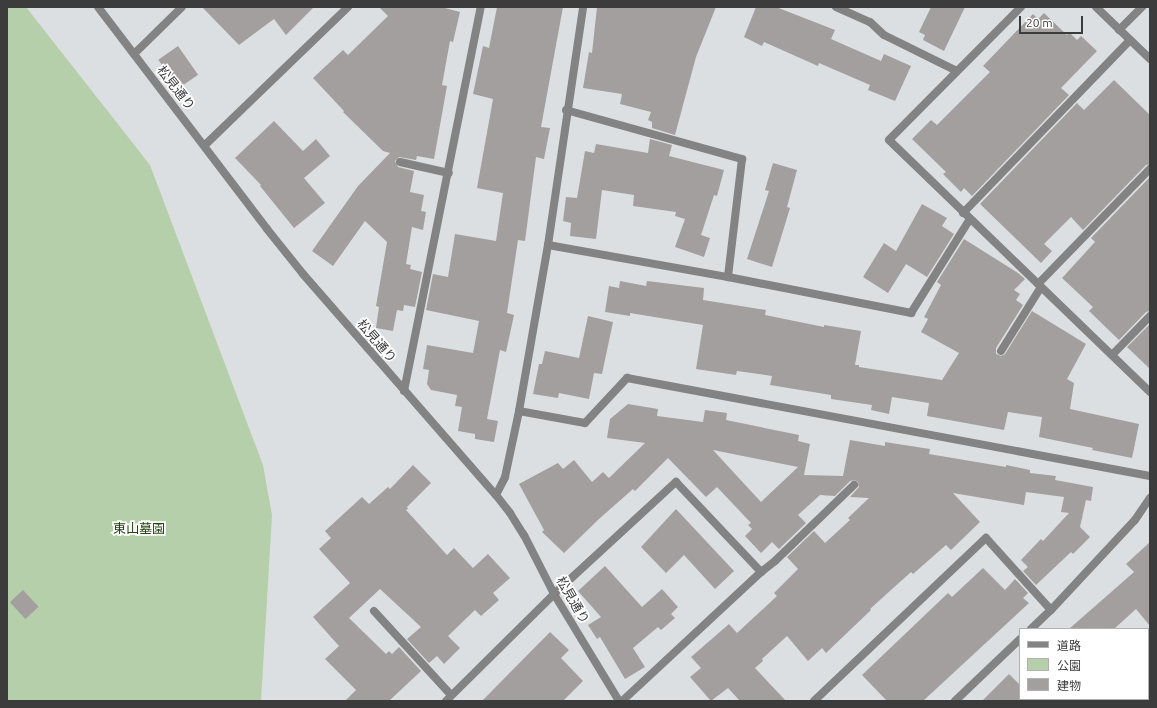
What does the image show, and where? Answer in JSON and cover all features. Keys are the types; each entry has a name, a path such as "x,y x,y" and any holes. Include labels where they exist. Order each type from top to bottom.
{"street":[{"name":"松見通り","path":"98,7 303,274 496,495 524,534 554,594 620,701"},
{"path":"134,54 182,7"},
{"path":"204,145 348,7"},
{"path":"404,391 449,173 481,7"},
{"path":"496,495 505,477 519,411 548,245 566,110 583,7"},
{"path":"836,7 870,22 884,35 957,71"},
{"path":"1021,7 889,140 1150,392"},
{"path":"1096,7 1150,60"},
{"path":"1120,30 1142,7"},
{"path":"963,213 1130,40"},
{"path":"566,110 742,159 728,277"},
{"path":"400,162 449,173"},
{"path":"1001,351 1039,285 1150,169"},
{"path":"548,245 728,277 911,313 970,219"},
{"path":"1112,355 1150,316"},
{"path":"519,411 585,423 628,378 1150,476"},
{"path":"374,610 449,698 554,594 676,482 761,572"},
{"path":"620,701 761,572 775,561 854,485"},
{"path":"1032,628 1051,610 1135,520 1150,498"},
{"path":"814,701 986,538 1051,610"},
{"path":"955,701 1019,640"}],"green space":[{"name":"東山墓園","path":"7,7 26,7 150,165 263,465 272,515 261,701 7,701"}],"building":[{"path":"202,7 314,7 286,35 274,19 239,45"},
{"path":"379,7 441,7 460,12 453,42 450,41 442,85 447,86 434,159 417,156 416,160 399,157 395,161 398,167 414,171 410,192 424,195 421,211 426,212 423,230 412,227 406,264 411,265 410,269 422,272 415,307 404,305 403,311 397,310 393,331 376,328 379,307 376,306 387,242 365,221 333,266 312,251 358,186 390,153 383,151 343,112 344,111 313,78 343,50 348,55 388,16"},
{"path":"497,7 563,7 541,127 550,128 544,159 536,157 525,241 518,240 507,313 514,315 506,352 500,350 487,419 498,421 494,442 475,439 475,434 458,431 462,407 455,406 457,395 431,390 427,384 429,370 423,369 427,345 473,353 479,321 426,310 433,274 448,277 455,234 496,241 503,193 477,188 493,99 473,94 483,46 489,48"},
{"path":"597,7 716,7 696,57 675,135 652,128 652,122 648,120 651,112 620,104 622,94 583,88 589,52 592,53"},
{"path":"756,7 776,7 835,30 831,39 881,61 884,54 911,66 895,101 868,90 870,85 819,63 818,66 764,42 762,46 744,37"},
{"path":"931,7 965,7 944,51 923,40 925,35 919,32"},
{"path":"1044,13 1067,35 1069,32 1077,40 1081,36 1097,51 1061,88 1069,95 972,196 964,188 961,192 943,174 946,172 912,139 931,120 937,125 990,72 983,66 1033,14 1038,19"},
{"path":"178,46 198,75 178,88 158,60"},
{"path":"1114,80 1150,115 1150,164 1146,165 1083,230 1071,217 1044,244 1052,251 1041,263 980,204 1077,103 1084,110"},
{"path":"274,121 303,151 316,139 330,156 304,178 325,203 294,228 260,186 261,185 235,158"},
{"path":"650,139 672,145 669,156 724,170 717,196 714,195 701,235 710,238 704,257 675,247 685,219 675,216 676,212 633,206 634,195 602,190 596,239 570,236 571,223 563,221 566,197 577,198 585,151 594,153 596,144 648,153"},
{"path":"773,163 797,170 787,207 790,208 772,267 747,259 769,191 765,190"},
{"path":"1150,177 1150,311 1146,312 1119,340 1089,311 1093,307 1062,278 1095,242 1091,238"},
{"path":"922,204 947,218 942,226 954,234 927,277 906,264 888,293 863,277 884,243 896,251"},
{"path":"964,239 1025,279 1014,290 1020,294 1016,300 1023,305 996,348 996,354 1001,356 1005,354 1032,311 1086,344 1067,379 1074,383 1070,409 1139,424 1132,458 1039,437 1042,417 1008,412 1004,430 927,416 929,403 892,397 889,414 871,410 872,405 831,399 831,395 770,385 772,376 737,371 736,375 696,369 703,325 630,313 630,316 605,312 609,286 619,288 620,281 646,286 647,281 704,288 703,300 766,310 765,315 824,327 824,325 861,331 855,365 859,365 859,367 942,380 959,353 921,332 928,319 924,317 941,285 937,282"},
{"path":"588,316 613,322 602,374 594,373 589,399 559,393 558,398 533,394 539,364 542,364 545,351 579,358"},
{"path":"1150,324 1150,369 1127,347"},
{"path":"628,404 658,409 657,416 703,422 705,410 727,413 726,420 799,435 798,441 810,444 804,475 843,476 850,440 885,446 885,442 930,449 929,454 1006,467 1006,465 1030,470 1030,473 1056,476 1055,480 1093,487 1091,501 1086,500 1080,527 1090,537 1073,554 1071,552 1036,585 1023,571 1028,567 1021,560 1041,539 1043,541 1069,513 1061,512 1064,497 1026,492 1024,505 953,493 980,522 951,550 946,545 913,574 911,572 870,609 871,610 826,653 822,648 808,661 787,636 762,659 763,661 755,668 786,701 740,701 728,688 711,701 690,677 701,668 691,657 729,624 737,633 777,596 774,593 798,569 787,557 814,531 825,543 850,520 848,518 869,498 850,497 859,487 858,482 855,480 850,481 835,496 820,495 798,515 806,523 779,549 772,542 761,553 745,536 752,529 748,525 751,523 717,487 706,497 668,458 635,491 633,489 564,553 542,532 544,530 519,484 558,463 563,469 574,460 592,482 603,472 609,478 645,443 607,438 610,419","holes":["713,450 798,467 761,502"]},
{"path":"413,465 431,483 407,507 408,509 406,510 447,555 454,548 473,568 488,554 510,578 493,593 499,600 481,616 475,610 448,636 460,648 444,664 437,656 429,663 407,639 421,627 380,589 349,618 386,654 389,651 392,654 399,647 421,671 389,701 345,701 356,690 325,659 339,646 313,617 350,583 319,549 331,538 325,531 362,497 369,504 388,487 390,489"},
{"path":"676,509 734,571 715,589 684,555 666,573 641,547"},
{"path":"1150,542 1150,626 1136,609 1115,628 1070,628 1134,572 1126,564"},
{"path":"605,566 642,607 662,589 678,607 671,614 675,618 661,630 658,627 633,648 645,667 625,679 600,637 597,639 588,625 601,617 578,591"},
{"path":"983,568 1005,590 1015,579 1028,593 1023,598 1029,603 923,701 887,701 862,675 948,593 952,597"},
{"path":"23,590 39,607 26,619 10,602"},
{"path":"550,632 569,650 561,658 583,681 563,701 482,701"},
{"path":"1009,674 1019,684 1020,701 982,701"}]}
